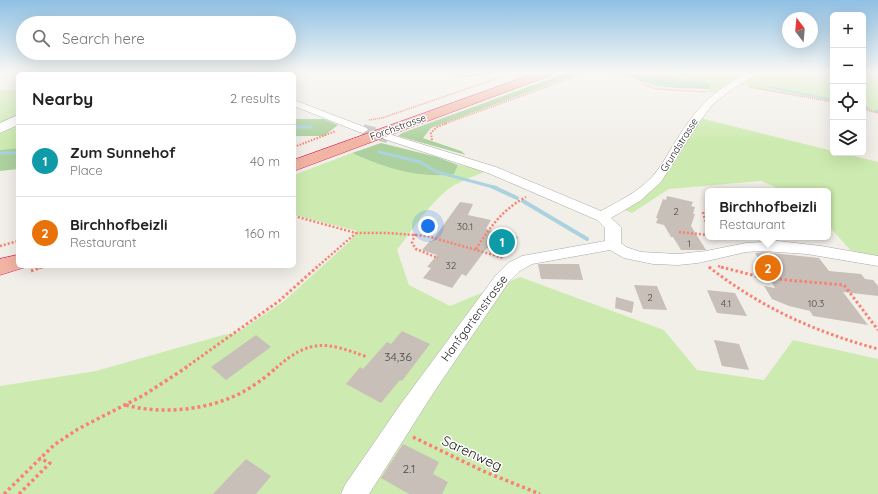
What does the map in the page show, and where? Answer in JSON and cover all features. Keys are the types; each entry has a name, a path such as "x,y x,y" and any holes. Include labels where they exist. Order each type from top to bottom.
{"highway":[{"name":"Forchstrasse","path":"296,158 470,96"},
{"name":"Forchstrasse","path":"296,165 484,96"},
{"path":"0,259 16,254"},
{"path":"0,268 16,263"}],"street":[{"name":"Grundstrasse","path":"602,217 632,199 654,182 702,110 716,96"},
{"path":"296,104 349,125 364,125"},
{"path":"0,129 16,120"},
{"path":"388,138 461,159 492,170 602,217 613,227 613,245 622,253 638,257 673,259 698,258 739,248 764,246 815,250 878,261"},
{"name":"Hanfgartenstrasse","path":"354,494 396,428 502,279 510,270 518,264 532,259 613,245"}],"path":[{"path":"364,125 441,96"},
{"path":"438,142 431,140 431,133 437,127 522,96"},
{"path":"800,96 830,101"},
{"path":"866,110 878,113"},
{"path":"296,146 349,125"},
{"path":"476,249 502,213 518,201"},
{"path":"703,212 705,220"},
{"path":"296,217 356,233 415,234 434,238 500,256 518,264"},
{"path":"679,232 705,235"},
{"path":"4,494 39,458 54,445 78,429 179,373 279,301 356,233"},
{"path":"415,234 412,243 416,249 438,258"},
{"path":"0,246 16,242"},
{"path":"698,258 748,275 844,285 878,330"},
{"path":"698,258 733,286 761,304 793,320 842,340 878,350"},
{"path":"125,404 145,410 170,410 232,397 249,388 298,352 314,346 333,346 368,357"},
{"name":"Sarenweg","path":"396,428 454,458 540,494"},
{"path":"19,494 50,463 39,458"}],"green space":[{"path":"0,96 16,96 16,148 0,150"},
{"path":"503,96 518,96 431,128 423,138 461,151 466,155 398,136 402,133"},
{"path":"800,96 830,96 830,101"},
{"path":"866,96 878,96 878,113 866,110"},
{"path":"696,117 830,150 830,156 854,156 878,162 878,257 850,250 831,228 831,188 777,188 761,181 669,189 632,213 618,207 648,189"},
{"path":"296,119 324,119 338,125 324,136 296,136"},
{"path":"381,143 437,157 458,165 454,174 415,174 389,168 352,153"},
{"path":"16,148 16,169 0,171 0,150"},
{"path":"352,153 389,168 415,174 454,174 458,165 479,168 487,171 460,182 439,197 426,211 397,250 409,285 450,306 520,277 664,330 697,370 764,380 793,340 878,359 878,494 0,494 0,386 96,371 223,335 237,333 284,301 349,242 357,231 296,216 296,174"}],"building":[{"path":"667,196 693,202 691,206 695,207 693,214 695,214 691,226 706,250 681,250 664,225 656,223 658,218 656,218 663,199 666,200"},
{"path":"460,202 473,204 468,215 491,220 486,229 518,237 510,254 487,248 466,276 462,274 452,288 423,278 431,268 427,267 437,255 422,250 430,241 432,241"},
{"path":"763,252 819,258 829,271 861,274 865,279 873,280 878,286 878,296 843,292 868,325 813,316 810,311 789,306 772,299 764,286 775,288 755,253"},
{"path":"538,264 579,264 583,280 541,279"},
{"path":"634,285 657,286 667,310 643,309"},
{"path":"707,290 735,293 747,316 717,313"},
{"path":"616,297 634,302 632,313 615,308"},
{"path":"402,331 430,344 402,381 400,380 381,403 346,384 360,367 363,369 387,342 391,344"},
{"path":"256,335 271,347 226,380 211,367"},
{"path":"714,340 739,344 749,370 722,366"},
{"path":"403,444 439,462 433,474 448,482 442,494 409,494 381,478"},
{"path":"246,459 271,476 256,494 213,494"}],"waterway":[{"path":"814,96 830,99"},
{"path":"296,127 311,127"},
{"path":"379,152 420,162 437,172 497,188"},
{"path":"0,153 16,153"},
{"path":"493,187 517,198"},
{"path":"523,201 587,239"}],"tunnel":[{"path":"363,130 388,137"}],"place":[{"name":"Zum Sunnehof","path":"502,242"},
{"name":"Birchhofbeizli","path":"768,268"}]}
